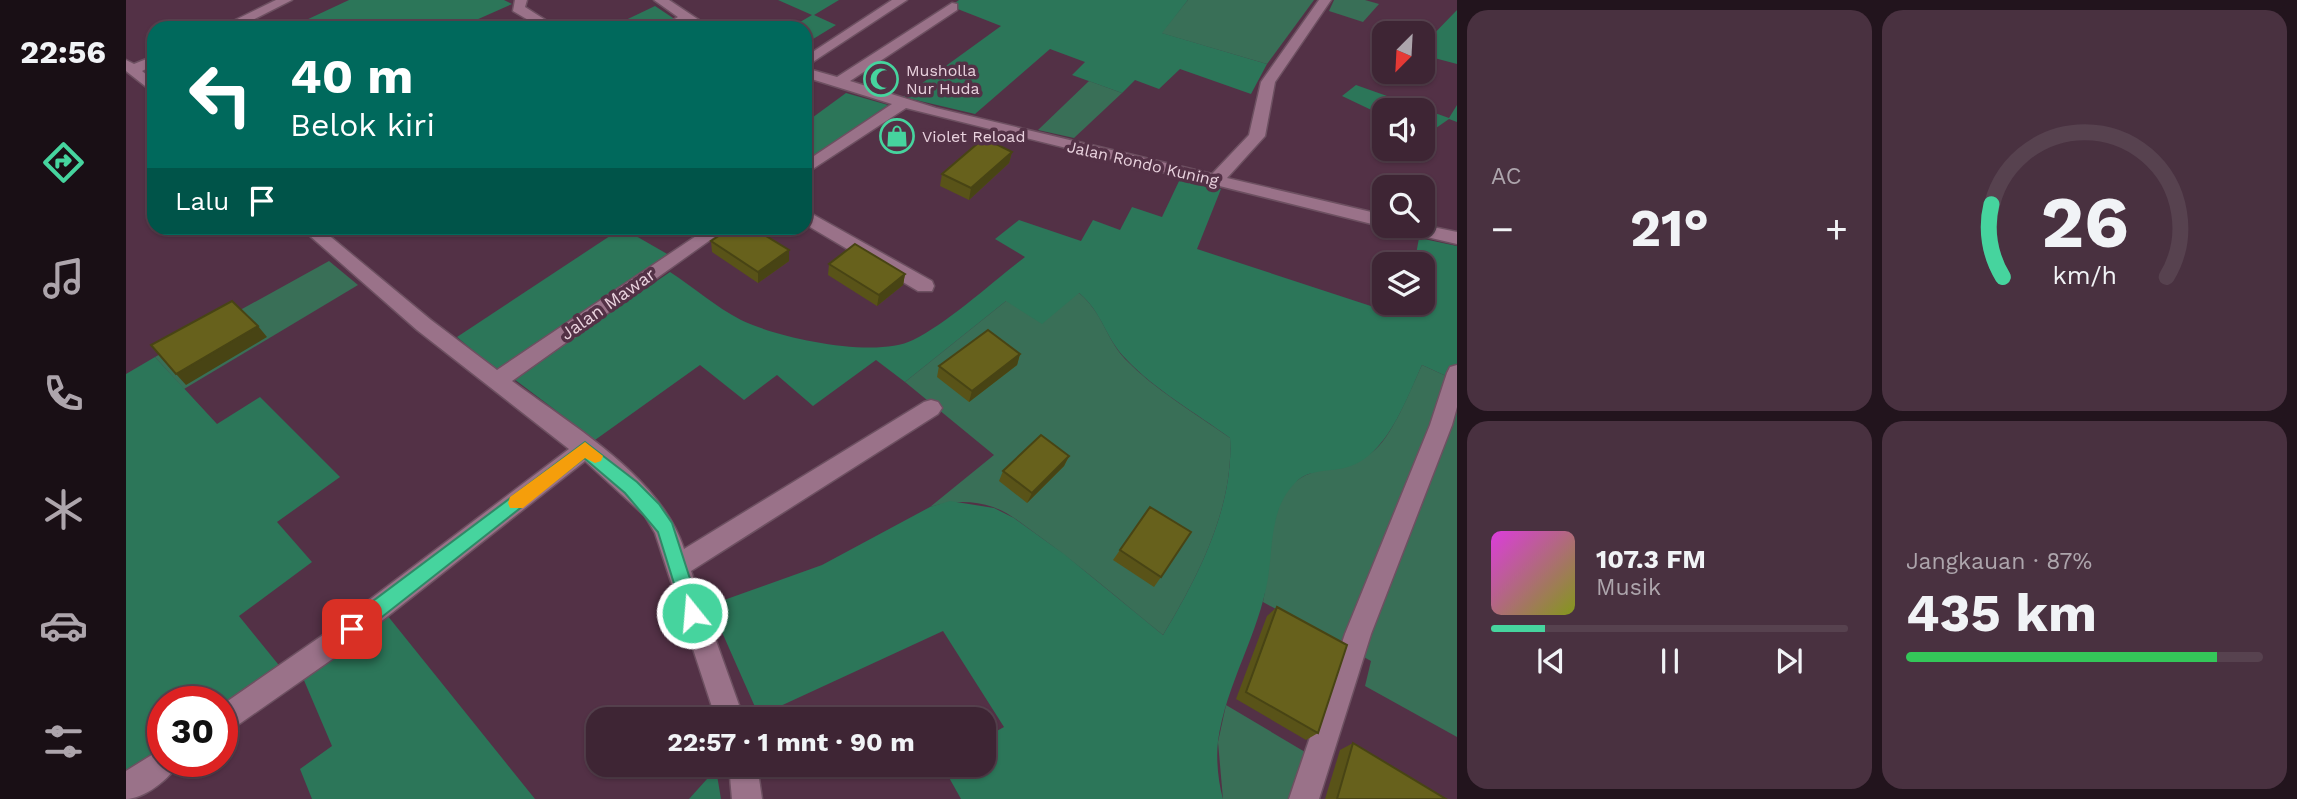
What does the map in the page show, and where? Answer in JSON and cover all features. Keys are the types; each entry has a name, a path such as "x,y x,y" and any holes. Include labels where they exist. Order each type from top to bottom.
{"street":[{"path":"241,21 286,0"},
{"path":"521,0 518,8 539,21"},
{"path":"660,0 692,21"},
{"path":"812,57 901,0"},
{"path":"1216,180 1257,136 1268,82 1325,0"},
{"path":"836,83 952,7"},
{"path":"681,21 687,18"},
{"path":"128,67 147,62"},
{"path":"128,67 147,83"},
{"name":"Jalan Rondo Kuning","path":"812,74 903,103 1372,218"},
{"path":"812,164 903,103"},
{"path":"812,220 925,286"},
{"path":"1435,233 1457,238"},
{"path":"318,235 424,325 585,449 653,509 666,529 726,707"},
{"name":"Jalan Mawar","path":"497,381 709,235"},
{"path":"1304,799 1357,634 1441,425 1457,373"},
{"path":"678,566 931,408"},
{"path":"238,710 343,635 585,449"},
{"path":"126,789 147,774"},
{"path":"744,777 747,799"}],"green space":[{"path":"349,0 504,0 512,4 474,21 304,21"},
{"path":"778,0 839,0 814,15 836,25 812,40 812,21 802,21 812,15"},
{"path":"959,0 1188,0 1162,33 1267,64 1251,94 1180,69 1159,89 1135,80 1122,93 1072,75 1085,62 1050,49 975,114 903,97 1001,26 950,6"},
{"path":"1188,0 1314,0 1267,64 1161,33"},
{"path":"1334,0 1365,0 1379,4 1363,22 1329,11"},
{"path":"655,6 676,20 674,21 624,21"},
{"path":"1457,10 1457,64 1435,58 1435,33"},
{"path":"1089,81 1122,93 1074,138 1038,130"},
{"path":"1356,85 1393,98 1372,98 1372,110 1342,96"},
{"path":"846,93 888,105 812,157 812,118"},
{"path":"1457,105 1457,122 1449,119 1435,129 1435,113 1449,118"},
{"path":"1180,179 1221,189 1197,249 1372,306 1372,315 1435,315 1435,252 1416,252 1419,238 1457,246 1457,381 1422,365 1393,426 1372,453 1344,468 1300,478 1281,504 1274,528 1264,599 1222,720 1217,755 1223,799 961,799 949,777 996,777 996,731 1004,727 996,714 996,707 991,707 943,631 778,707 755,707 710,605 822,565 930,507 950,501 994,508 1014,518 1064,554 1163,635 1201,565 1220,515 1230,464 1230,438 1137,370 1119,351 1094,309 1079,293 1042,324 1006,301 905,382 876,360 813,406 777,375 744,400 700,365 595,440 514,379 670,272 723,309 757,327 827,344 852,347 896,345 913,340 941,323 1025,257 995,239 1019,220 1081,241 1093,220 1120,230 1132,207 1162,217"},
{"path":"611,235 634,235 669,255 498,372 457,337"},
{"path":"329,261 358,285 184,389 155,357"},
{"path":"1079,293 1094,309 1125,359 1162,391 1230,438 1230,464 1220,515 1201,565 1163,635 1071,560 1005,513 993,507 969,502 930,507 994,455 905,382 1006,301"},
{"path":"155,357 217,424 260,397 340,477 277,522 312,562 239,616 282,669 238,699 238,686 147,686 147,762 126,776 126,374"},
{"path":"1422,365 1457,381 1457,737 1365,686 1371,661 1263,602 1271,535 1283,497 1300,478 1360,459 1379,446 1400,412"},
{"path":"387,615 535,799 312,799 300,769 332,746 303,678"},
{"path":"1226,705 1305,752 1291,799 1223,799 1218,742"},
{"path":"709,777 717,777 721,799 689,799"}],"building":[{"path":"984,138 1012,152 971,188 942,174"},
{"path":"720,235 764,235 789,250 758,272 711,241"},
{"path":"855,244 905,274 879,295 829,264"},
{"path":"232,301 258,326 176,374 151,345"},
{"path":"988,330 1020,354 972,391 939,366"},
{"path":"1041,435 1069,456 1032,493 1003,471"},
{"path":"1150,507 1191,532 1161,577 1120,550"},
{"path":"1277,607 1347,645 1318,733 1246,692"},
{"path":"1353,743 1446,799 1337,799"}],"slow traffic":[{"path":"517,503 585,449 595,456"}],"place":[{"name":"Musholla Nur Huda","path":"881,79"},
{"name":"Violet Reload","path":"897,136"}],"route":[{"path":"352,629 585,449 653,509 666,529 692,613"}]}
